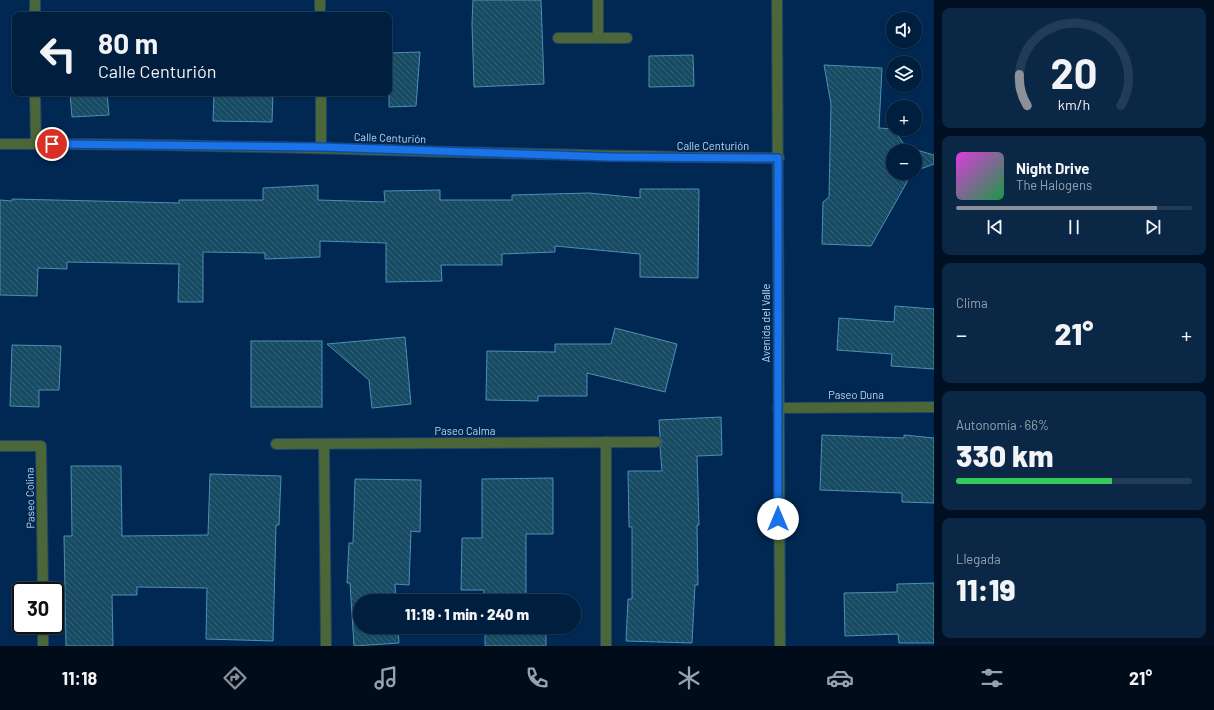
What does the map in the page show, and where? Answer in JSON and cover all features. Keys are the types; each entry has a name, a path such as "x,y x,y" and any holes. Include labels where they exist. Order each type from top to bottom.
{"street":[{"path":"35,0 35,12"},
{"path":"320,0 320,12"},
{"path":"598,0 598,38"},
{"name":"Avenida del Valle","path":"777,0 780,646"},
{"path":"558,38 627,38"},
{"path":"35,96 36,144"},
{"path":"321,96 321,147"},
{"name":"Calle Centurión","path":"0,144 321,147 610,157 778,158"},
{"name":"Paseo Duna","path":"778,408 934,407"},
{"path":"606,442 606,646"},
{"name":"Paseo Calma","path":"276,444 656,442"},
{"path":"324,444 326,646"},
{"name":"Paseo Colina","path":"0,446 41,446 43,582"},
{"path":"43,634 44,646"}],"building":[{"path":"473,0 541,0 544,84 474,87 472,24"},
{"path":"420,52 416,106 389,107 389,96 392,96 392,53"},
{"path":"693,55 694,86 649,87 649,56"},
{"path":"824,65 882,68 879,128 886,128 886,136 898,136 904,144 886,144 886,180 908,180 871,246 822,244 823,202 829,197 831,104"},
{"path":"70,96 107,96 109,115 72,117"},
{"path":"214,96 273,96 272,122 213,121"},
{"path":"922,152 934,155 934,164 922,168"},
{"path":"318,185 318,200 385,202 384,191 440,190 440,200 512,200 512,195 589,193 640,198 640,189 699,189 698,278 640,277 640,254 555,246 555,252 502,254 502,265 441,265 442,281 386,282 386,243 320,241 320,257 265,259 265,253 203,252 203,302 178,302 179,264 67,262 67,269 38,268 37,296 0,295 0,200 12,201 12,199 179,203 179,200 263,200 263,188"},
{"path":"895,306 934,309 934,369 891,366 892,354 837,350 839,318 894,322"},
{"path":"615,328 677,344 665,392 587,373 587,396 538,396 538,401 486,400 487,351 555,352 555,344 611,344"},
{"path":"405,337 411,404 372,408 369,380 327,344"},
{"path":"251,341 322,341 322,407 251,407"},
{"path":"12,345 61,346 59,390 39,390 39,407 10,406"},
{"path":"721,417 722,455 697,456 699,525 697,525 698,585 695,585 692,643 626,641 628,599 632,599 632,527 629,527 628,471 662,471 660,447 662,442 660,437 659,420"},
{"path":"822,435 904,438 904,435 934,438 934,503 902,502 902,493 820,490"},
{"path":"71,466 121,466 122,536 208,535 210,474 281,476 279,525 276,525 273,641 206,639 207,588 137,587 137,595 112,595 113,646 66,646 64,536 72,536"},
{"path":"553,478 553,534 526,534 526,594 484,594 484,590 461,590 462,538 482,538 482,479"},
{"path":"355,479 421,480 420,532 411,531 409,585 395,584 396,594 353,594 353,630 350,583 347,583 349,543 353,543"},
{"path":"934,583 934,643 899,643 898,634 845,636 844,593 897,592 897,584"},
{"path":"353,634 398,634 399,643 354,646"},
{"path":"485,634 546,634 546,646 485,646"}],"route":[{"path":"52,144 321,147 610,157 778,158 778,519"}]}
